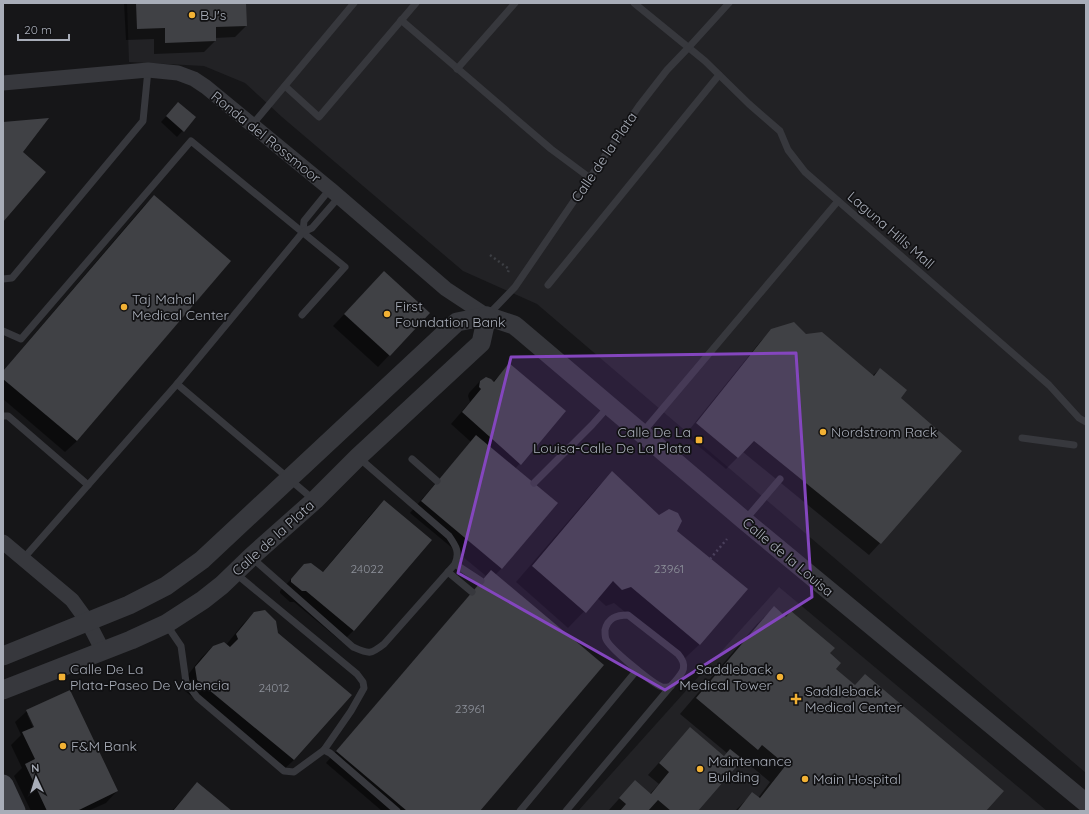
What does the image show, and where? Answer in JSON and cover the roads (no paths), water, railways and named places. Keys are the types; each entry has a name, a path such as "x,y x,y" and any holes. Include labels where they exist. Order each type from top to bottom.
{"main road":[{"path":"3,785 15,811"}],"street":[{"name":"Ronda del Rossmoor","path":"3,83 148,70 178,73 194,79 206,87 334,193 446,290 487,316"},
{"name":"Calle de la Louisa","path":"487,316 514,325 744,521 1086,803"},
{"name":"Calle de la Plata","path":"3,690 131,640 166,624 203,600 315,500 358,457 481,343 487,316"},
{"path":"3,656 129,605 166,586 202,560 457,322 487,316"},
{"path":"3,542 72,600 88,622 103,651"}],"lane":[{"path":"252,125 354,3"},
{"path":"285,86 319,117 416,3"},
{"path":"457,69 515,3"},
{"name":"Laguna Hills Mall","path":"634,3 669,33 690,47 780,131 788,150 805,172 1049,384 1079,418 1086,422"},
{"name":"Calle de la Plata","path":"487,316 515,287 639,106 667,70 690,47 728,3"},
{"path":"401,20 557,154 590,178"},
{"path":"3,279 12,278 143,121 148,70"},
{"path":"548,285 719,75"},
{"path":"3,331 21,339 191,141 345,267 302,316"},
{"path":"303,232 304,221 334,193"},
{"path":"23,559 177,384 303,232 312,228 334,193"},
{"path":"642,434 838,201"},
{"path":"177,384 315,500"},
{"path":"534,483 609,406"},
{"path":"3,416 8,416 88,485"},
{"path":"1022,438 1074,445"},
{"path":"251,557 353,648 365,653 374,652 384,644 455,564 458,556 456,547 449,536 358,457"},
{"path":"412,459 437,482"},
{"path":"744,521 780,480"},
{"path":"455,564 481,581"},
{"path":"448,572 472,592"},
{"path":"166,624 181,646 186,682 197,697 284,771 294,772 324,750 351,711 364,688 363,682 357,674 235,573"},
{"path":"566,811 682,674 684,669 684,662 678,654 628,615 616,616 608,622 605,633 606,640 610,646 658,685 663,687 671,686"},
{"path":"520,811 638,670"},
{"path":"324,750 397,811"}],"place":[{"name":"BJ's","path":"192,15"},
{"name":"Taj Mahal Medical Center","path":"124,307"},
{"name":"First Foundation Bank","path":"387,314"},
{"name":"Nordstrom Rack","path":"823,432"},
{"name":"Calle De La Louisa-Calle De La Plata","path":"699,440"},
{"name":"Calle De La Plata-Paseo De Valencia","path":"62,677"},
{"name":"Saddleback Medical Tower","path":"780,677"},
{"name":"Saddleback Medical Center","path":"796,699"},
{"name":"F&M Bank","path":"63,746"},
{"name":"Maintenance Building","path":"700,769"},
{"name":"Main Hospital","path":"805,779"}]}
